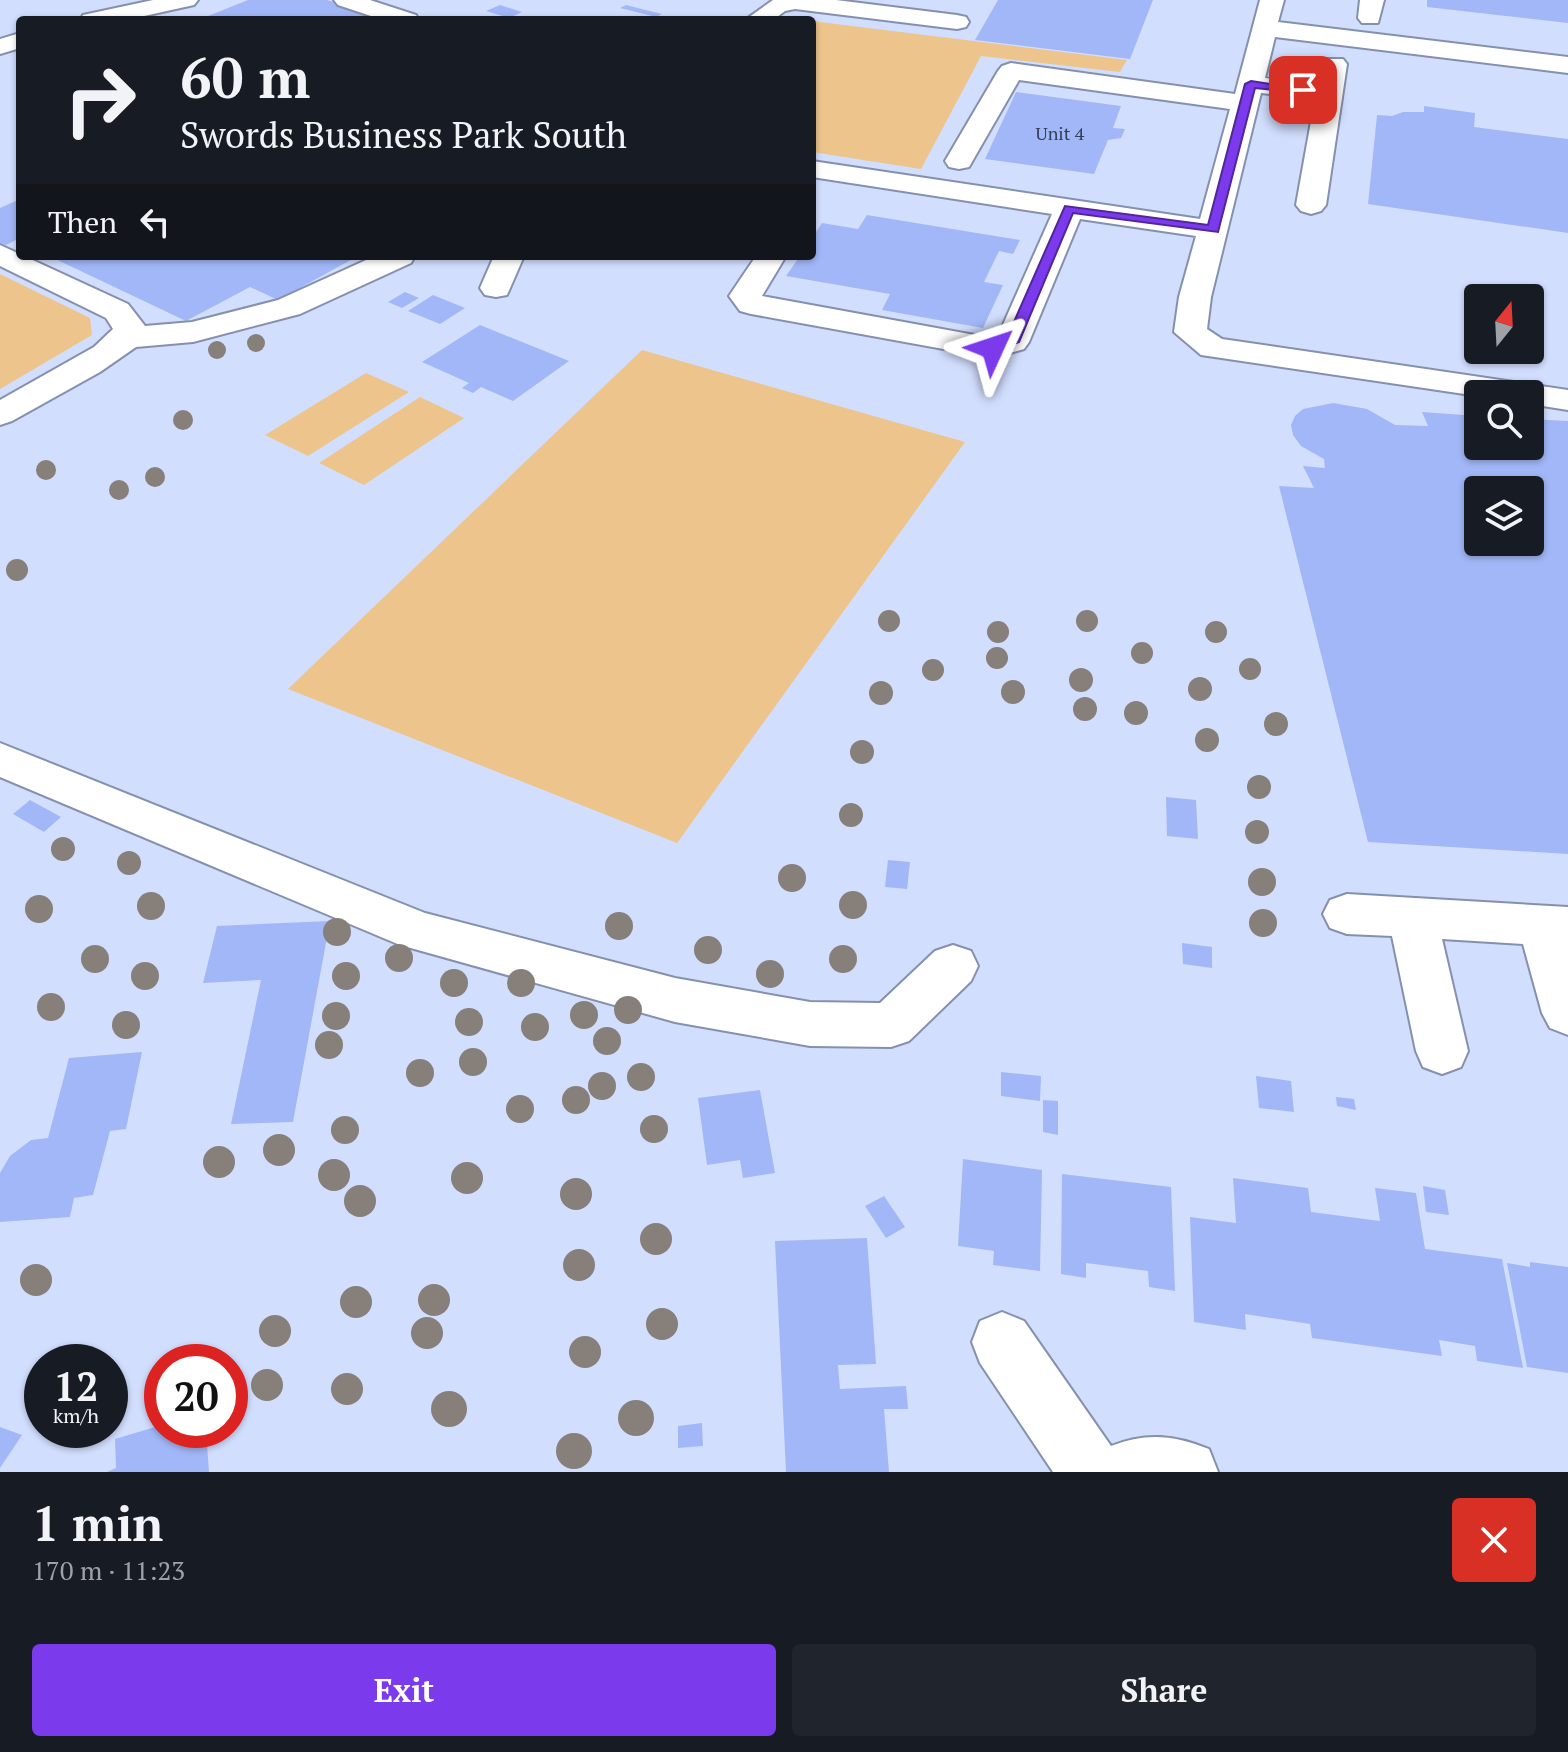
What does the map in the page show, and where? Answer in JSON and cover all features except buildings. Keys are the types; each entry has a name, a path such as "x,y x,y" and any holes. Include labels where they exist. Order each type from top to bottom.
{"street":[{"path":"111,16 186,0"},
{"path":"346,0 395,16"},
{"path":"1272,0 1195,297 1190,332 1213,348 1568,400"},
{"path":"763,16 777,6 795,2 879,6 957,22"},
{"path":"1265,28 1568,65"},
{"path":"1311,205 1334,64"},
{"path":"959,161 1011,71 1248,94 1329,93"},
{"path":"816,170 1213,230"},
{"path":"768,260 745,296 751,304 993,348 1012,342 1069,209"},
{"path":"0,254 117,311 127,320 130,329 127,338"},
{"path":"0,414 127,338 193,332 289,307 391,260"},
{"path":"496,288 507,260"},
{"path":"0,759 417,931 675,1000 810,1024 891,1025 953,966"},
{"path":"1347,914 1556,926 1568,1013"},
{"path":"1413,920 1442,1051"},
{"path":"1002,1342 1091,1472"},
{"path":"1126,1472 1148,1467 1186,1472"}],"shaded area":[{"path":"816,21 1127,60 1120,72 981,56 921,169 816,153"},
{"path":"0,274 90,318 92,335 0,389"},
{"path":"642,350 965,442 677,843 288,689"},
{"path":"366,373 409,392 308,456 265,435"},
{"path":"420,397 464,418 364,485 319,463"}],"route":[{"path":"993,348 1012,342 1069,209 1213,230 1251,84 1303,90"}]}
